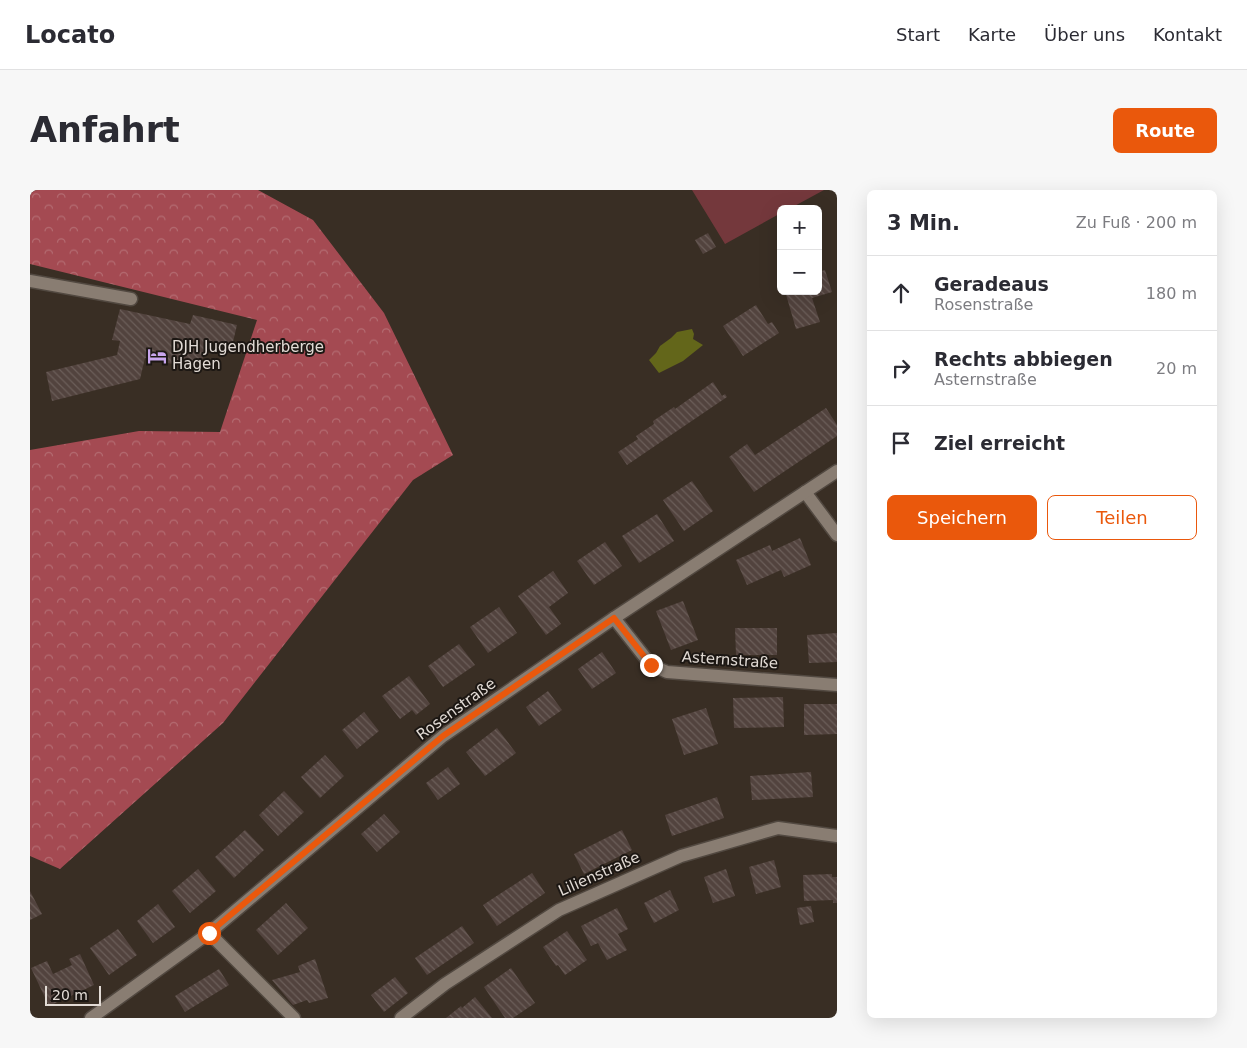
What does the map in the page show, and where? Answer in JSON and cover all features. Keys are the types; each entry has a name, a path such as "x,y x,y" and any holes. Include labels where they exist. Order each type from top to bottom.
{"street":[{"path":"30,281 131,299"},
{"name":"Rosenstraße","path":"91,1018 209,933 443,736 614,618 837,471"},
{"path":"805,492 837,535"},
{"name":"Asternstraße","path":"614,618 651,665 668,672 837,685"},
{"name":"Lilienstraße","path":"401,1018 445,984 559,910 681,856 778,828 837,836"},
{"path":"209,933 294,1018"}],"shaded area":[{"path":"692,190 824,190 796,205 777,205 777,215 725,244"},
{"path":"692,329 693,339 703,345 683,361 659,373 649,360 660,346 677,332"}],"green space":[{"path":"30,190 258,190 313,220 384,313 453,455 413,480 223,723 60,869 30,856 30,450 139,431 220,432 257,320 30,264"}],"building":[{"path":"708,233 716,247 703,254 695,240"},
{"path":"825,270 832,292 822,295 822,271"},
{"path":"786,295 822,295 812,298 820,322 796,329"},
{"path":"756,305 768,324 772,322 779,333 743,356 723,326"},
{"name":"DJH Jugendherberge Hagen","path":"120,309 190,324 193,315 237,325 232,346 207,340 200,370 145,358 140,379 52,401 46,372 117,355 120,341 112,340"},
{"path":"713,382 722,396 725,394 727,397 627,465 618,452 638,439 636,436 654,424 653,421 674,407 675,409"},
{"path":"826,408 837,425 837,436 754,492 729,457 747,444 755,455"},
{"path":"692,481 713,511 684,531 663,500"},
{"path":"657,514 674,541 639,563 622,536"},
{"path":"800,538 811,565 784,577 781,570 747,585 736,560 770,545 772,551"},
{"path":"605,542 622,566 594,585 577,561"},
{"path":"553,571 568,593 549,607 561,624 546,635 518,596"},
{"path":"683,601 698,640 671,650 656,611"},
{"path":"499,607 517,633 488,653 470,627"},
{"path":"735,628 777,628 777,655 736,655"},
{"path":"837,633 837,662 809,663 807,635"},
{"path":"459,644 475,665 443,687 428,666"},
{"path":"602,652 616,673 592,689 578,669"},
{"path":"409,676 430,704 416,715 412,710 400,719 382,696"},
{"path":"548,691 562,710 539,726 526,707"},
{"path":"783,697 784,727 734,728 733,698"},
{"path":"804,704 837,704 837,734 804,735"},
{"path":"706,708 718,744 684,755 672,719"},
{"path":"364,712 379,731 357,749 342,730"},
{"path":"497,728 516,753 485,776 466,752"},
{"path":"325,755 344,776 320,798 301,777"},
{"path":"448,767 460,784 438,800 426,783"},
{"path":"811,772 813,797 752,800 750,776"},
{"path":"284,791 304,812 278,836 259,815"},
{"path":"717,797 724,818 672,836 665,815"},
{"path":"384,814 400,832 377,852 361,834"},
{"path":"245,830 264,850 234,878 215,857"},
{"path":"622,830 632,850 584,874 574,854"},
{"path":"774,860 781,887 756,894 749,867"},
{"path":"198,869 216,891 190,913 172,891"},
{"path":"726,869 735,896 713,903 704,877"},
{"path":"532,873 545,893 497,926 483,905"},
{"path":"832,874 832,877 837,877 837,903 833,903 833,900 804,901 803,875"},
{"path":"670,890 679,910 654,923 644,903"},
{"path":"30,891 42,914 30,920"},
{"path":"286,903 308,928 278,955 256,930"},
{"path":"158,904 175,927 153,943 137,921"},
{"path":"811,906 814,922 800,925 797,908"},
{"path":"617,908 628,929 618,934 627,950 607,960 598,943 591,946 581,926"},
{"path":"462,926 474,943 427,975 415,958"},
{"path":"118,929 137,955 109,975 90,948"},
{"path":"567,931 587,960 565,975 558,965 556,966 543,947"},
{"path":"80,954 94,985 49,1006 31,968 47,961 53,974 72,965 69,959"},
{"path":"315,959 328,998 309,1003 307,1000 293,1005 272,980 300,972 298,966"},
{"path":"511,968 535,1003 513,1018 505,1018 484,987"},
{"path":"219,969 229,985 185,1012 175,996"},
{"path":"395,977 408,993 384,1012 371,995"},
{"path":"475,997 492,1018 446,1018 461,1006 462,1008"}],"place":[{"name":"DJH Jugendherberge Hagen","path":"157,356"}],"route":[{"path":"209,933 443,736 614,618 651,665"}]}
